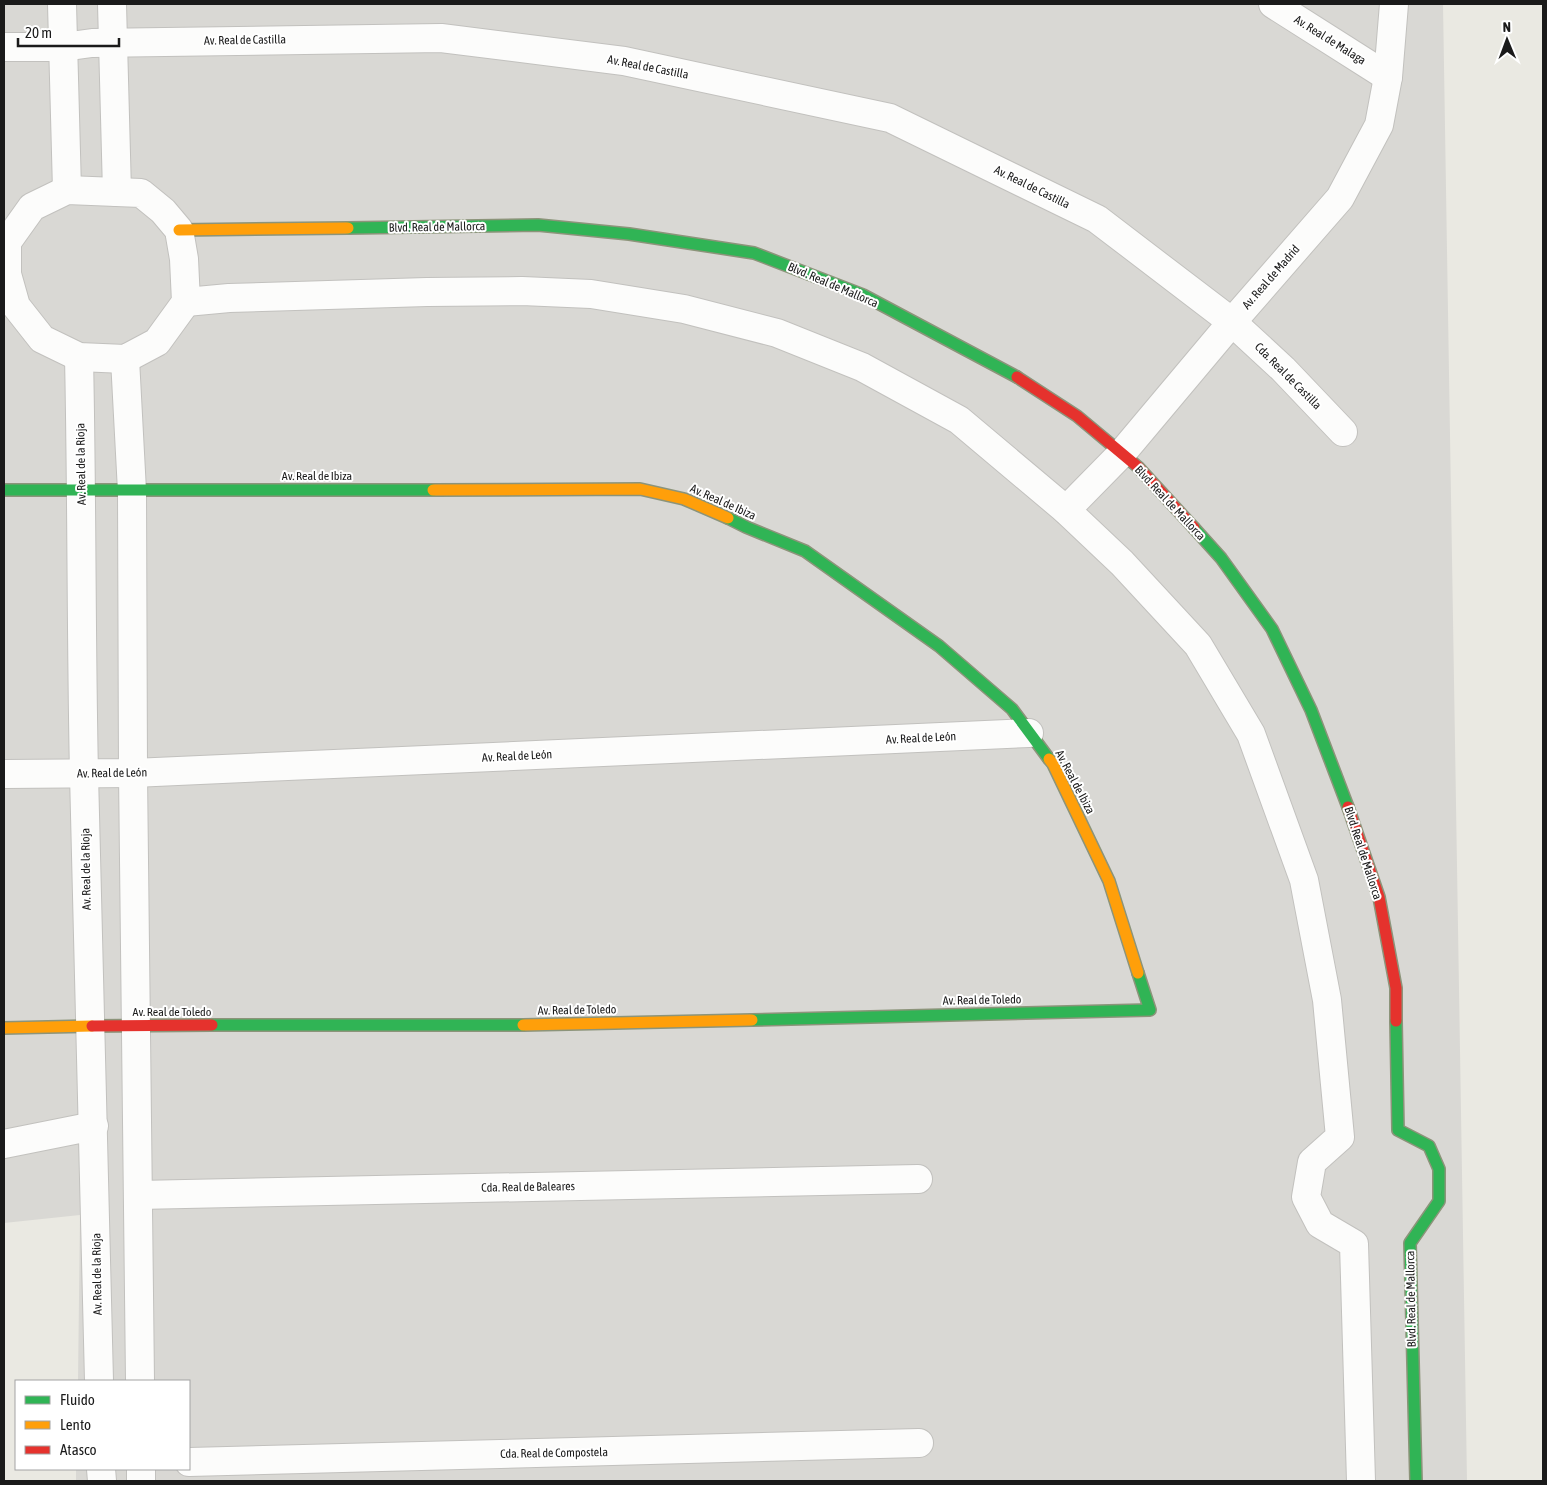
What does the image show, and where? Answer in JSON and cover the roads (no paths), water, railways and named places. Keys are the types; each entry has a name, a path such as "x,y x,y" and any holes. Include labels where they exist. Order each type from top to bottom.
{"street":[{"path":"62,4 67,190"},
{"path":"112,4 117,192"},
{"name":"Av. Real de Malaga","path":"1273,4 1388,77"},
{"name":"Av. Real de Madrid","path":"1066,510 1122,453 1232,322 1340,198 1380,125 1388,77 1394,4"},
{"name":"Av. Real de Castilla","path":"4,47 63,46 113,42 440,38 624,61 890,118 1098,219 1232,322"},
{"path":"67,190 117,192 141,193 163,211 179,230 184,259 186,302 157,342 125,359 79,357 42,339 10,306 5,242 32,207 67,190"},
{"name":"Blvd. Real de Mallorca","path":"179,230 538,225 629,234 754,253 863,295 1010,372 1077,416 1138,467 1222,558 1272,629 1311,710 1343,793 1379,897 1396,988 1398,1130 1429,1146 1439,1169 1439,1201 1410,1242 1416,1481"},
{"path":"186,302 230,298 427,292 590,294 684,309 777,333 862,367 959,420 1066,510 1122,563 1198,645 1252,734 1304,880 1327,1000 1340,1137 1312,1162 1306,1197 1320,1224 1354,1244 1361,1481"},
{"name":"Cda. Real de Castilla","path":"1232,322 1343,432"},
{"name":"Av. Real de la Rioja","path":"79,357 84,774 100,1380"},
{"path":"125,359 132,491 133,773 140,1380"},
{"name":"Av. Real de Ibiza","path":"4,490 640,489 684,499 805,551 939,646 1012,709 1053,764 1109,881 1150,1010"},
{"name":"Av. Real de León","path":"4,774 133,773 1030,733"},
{"name":"Av. Real de Toledo","path":"4,1028 136,1025 536,1025 1150,1010"},
{"path":"4,1144 94,1126"},
{"name":"Cda. Real de Baleares","path":"138,1195 918,1180"},
{"name":"Cda. Real de Compostela","path":"190,1462 919,1443"}]}
